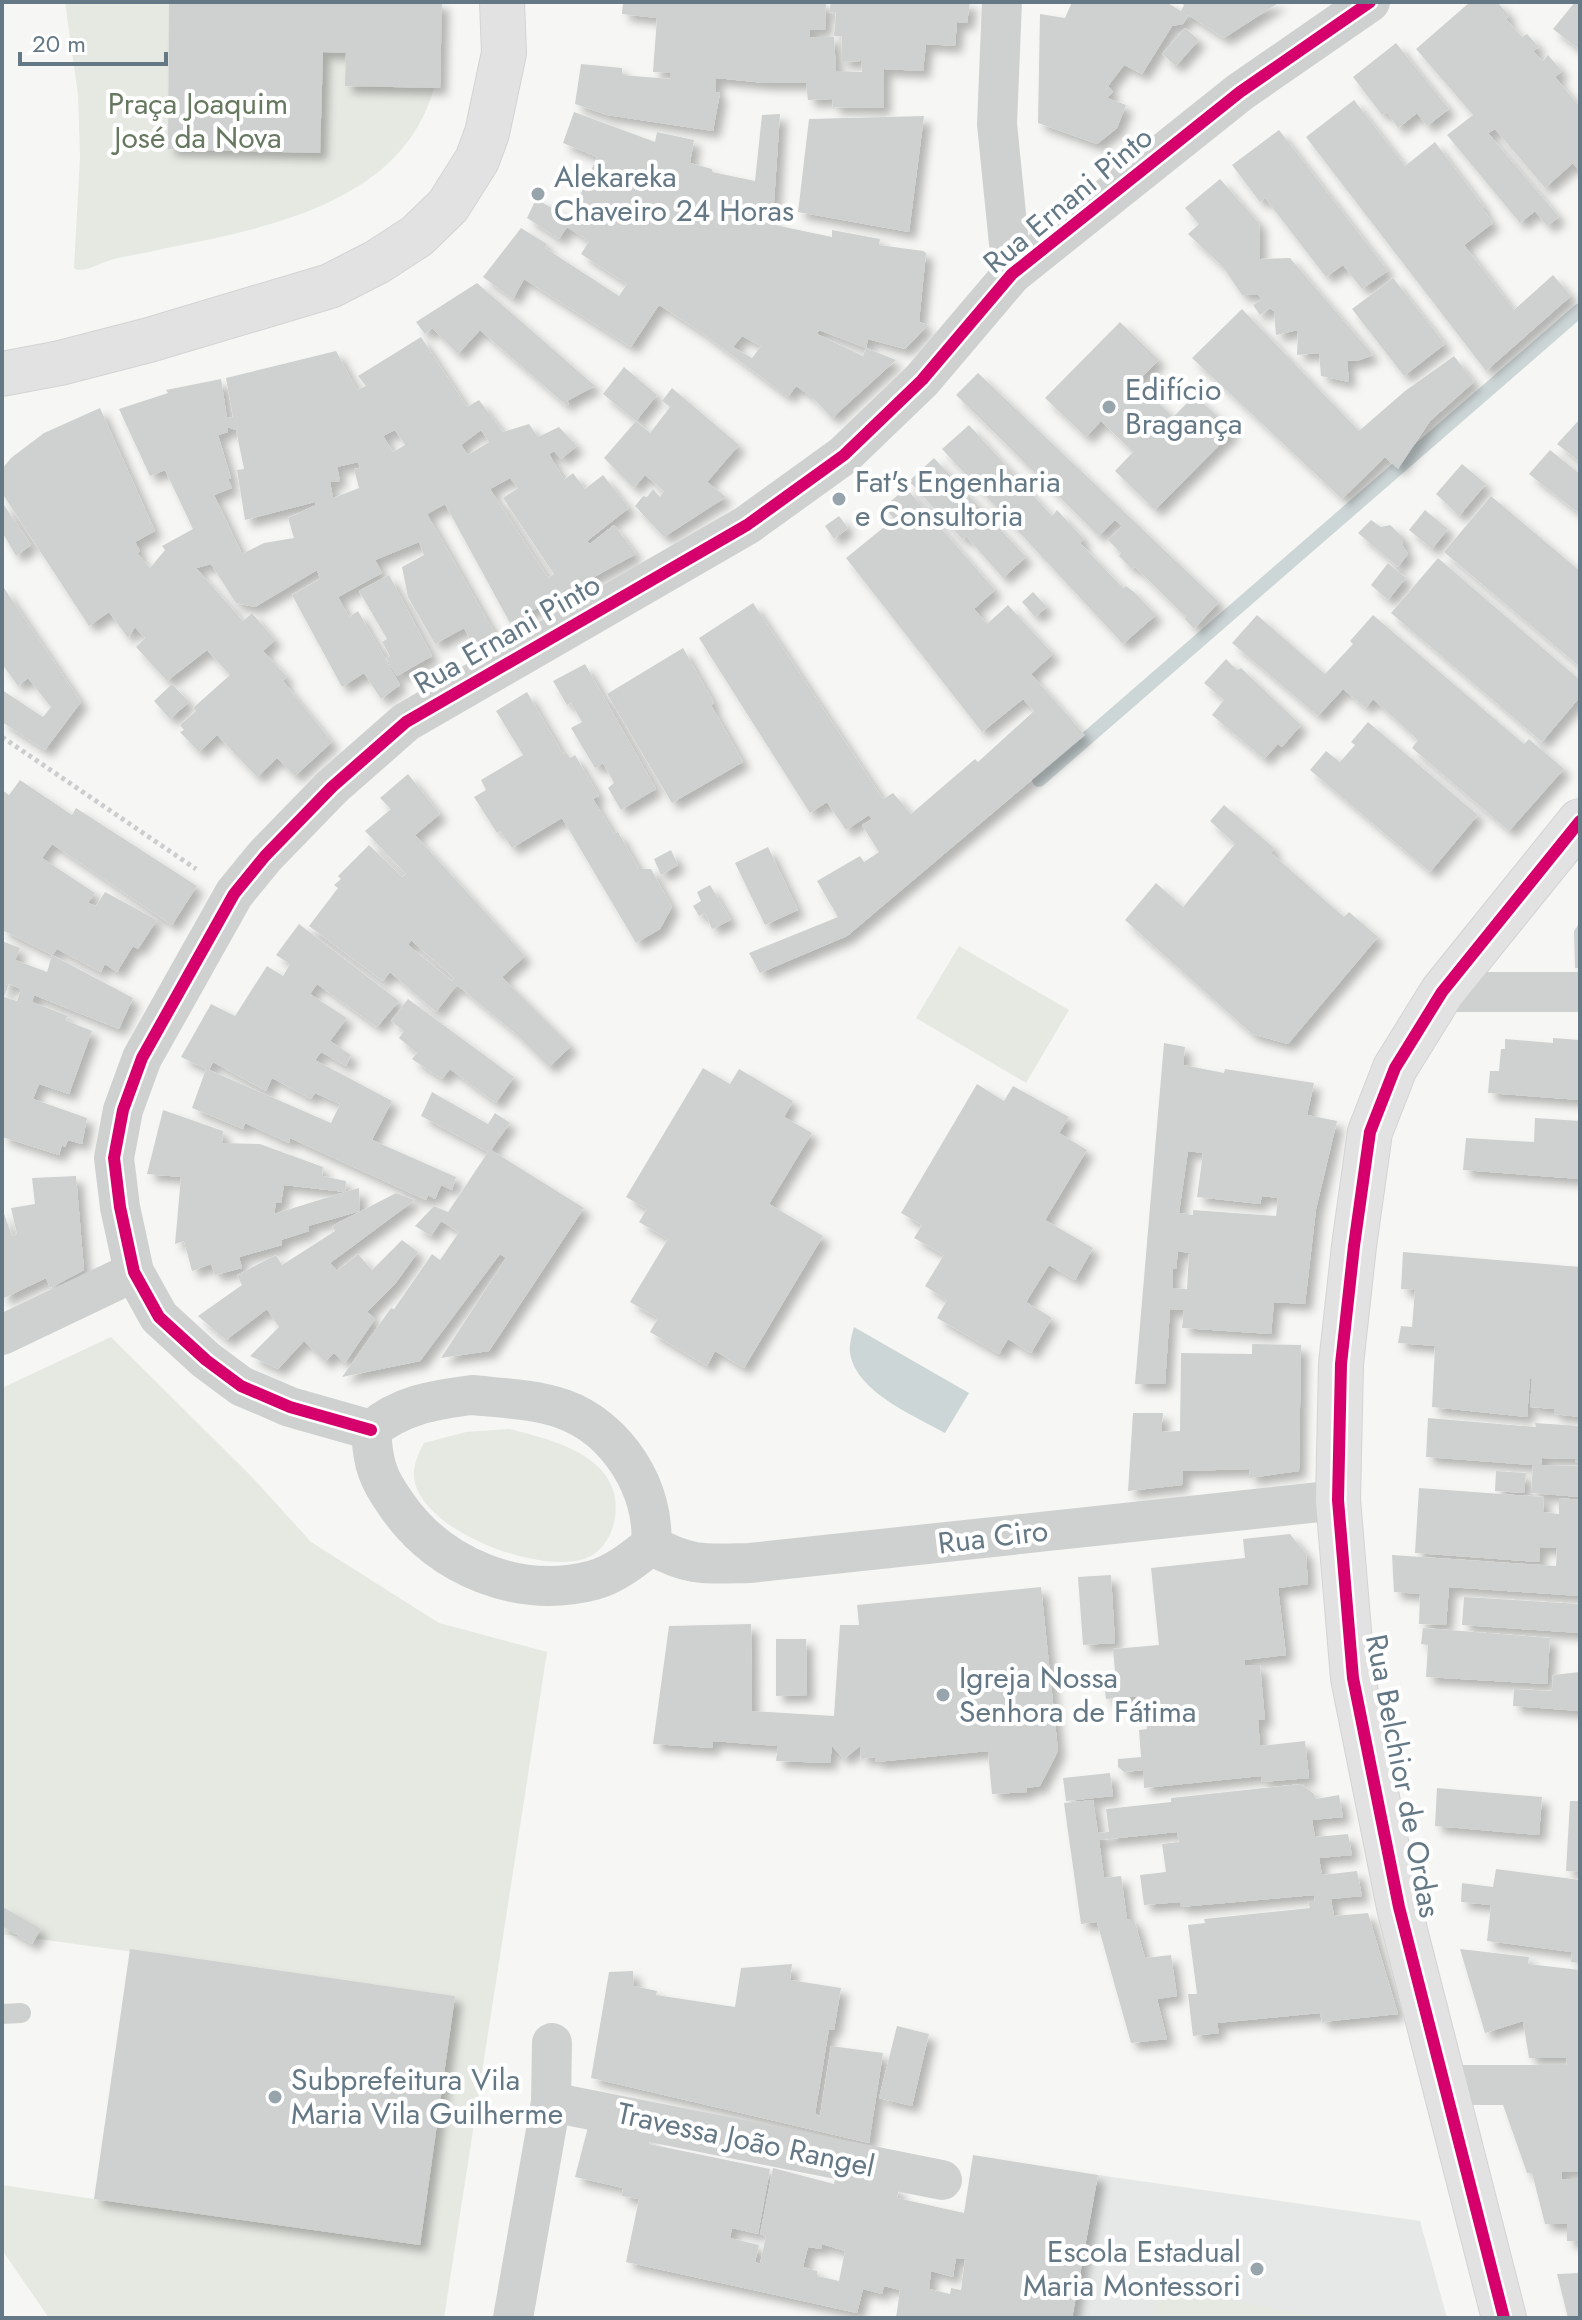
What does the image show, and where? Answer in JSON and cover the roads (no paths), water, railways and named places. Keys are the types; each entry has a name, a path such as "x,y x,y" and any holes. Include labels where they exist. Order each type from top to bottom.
{"street":[{"path":"2,374 149,340 330,286 377,262 417,236 448,206 477,160 487,133 504,53 502,2"},
{"path":"1002,2 997,124 1012,274"},
{"name":"Rua Ernani Pinto","path":"371,1430 290,1407 241,1386 206,1360 159,1317 134,1272 120,1207 114,1158 123,1110 142,1058 234,894 265,856 332,787 406,722 747,525 844,455 922,380 1012,274 1240,92 1370,2"},
{"name":"Rua Belchior de Ordas","path":"1504,2318 1399,1907 1353,1678 1338,1500 1341,1364 1370,1132 1395,1068 1442,992 1580,821"},
{"path":"1442,992 1580,992"},
{"path":"2,1335 134,1272"},
{"path":"472,1395 510,1398 563,1409 603,1432 633,1470 646,1498 652,1530 651,1545 634,1559 597,1579 576,1584 530,1586 471,1569 436,1548 404,1515 378,1475 371,1430 385,1418 417,1404 472,1395"},
{"name":"Rua Ciro","path":"651,1545 673,1558 697,1565 750,1563 1338,1500"},
{"path":"513,2318 551,2102 552,2043"},
{"path":"1446,2085 1580,2085"},
{"name":"Travessa João Rangel","path":"551,2102 942,2180"}],"waterway":[{"path":"1039,780 1580,310"}],"place":[{"name":"Alekareka Chaveiro 24 Horas","path":"538,194"},
{"name":"Edifício Bragança","path":"1109,407"},
{"name":"Fat's Engenharia e Consultoria","path":"839,499"},
{"name":"Igreja Nossa Senhora de Fátima","path":"943,1695"},
{"name":"Subprefeitura Vila Maria Vila Guilherme","path":"275,2097"},
{"name":"Escola Estadual Maria Montessori","path":"1257,2269"}],"park label":[{"name":"Praça Joaquim José da Nova","path":"198,121"}]}
